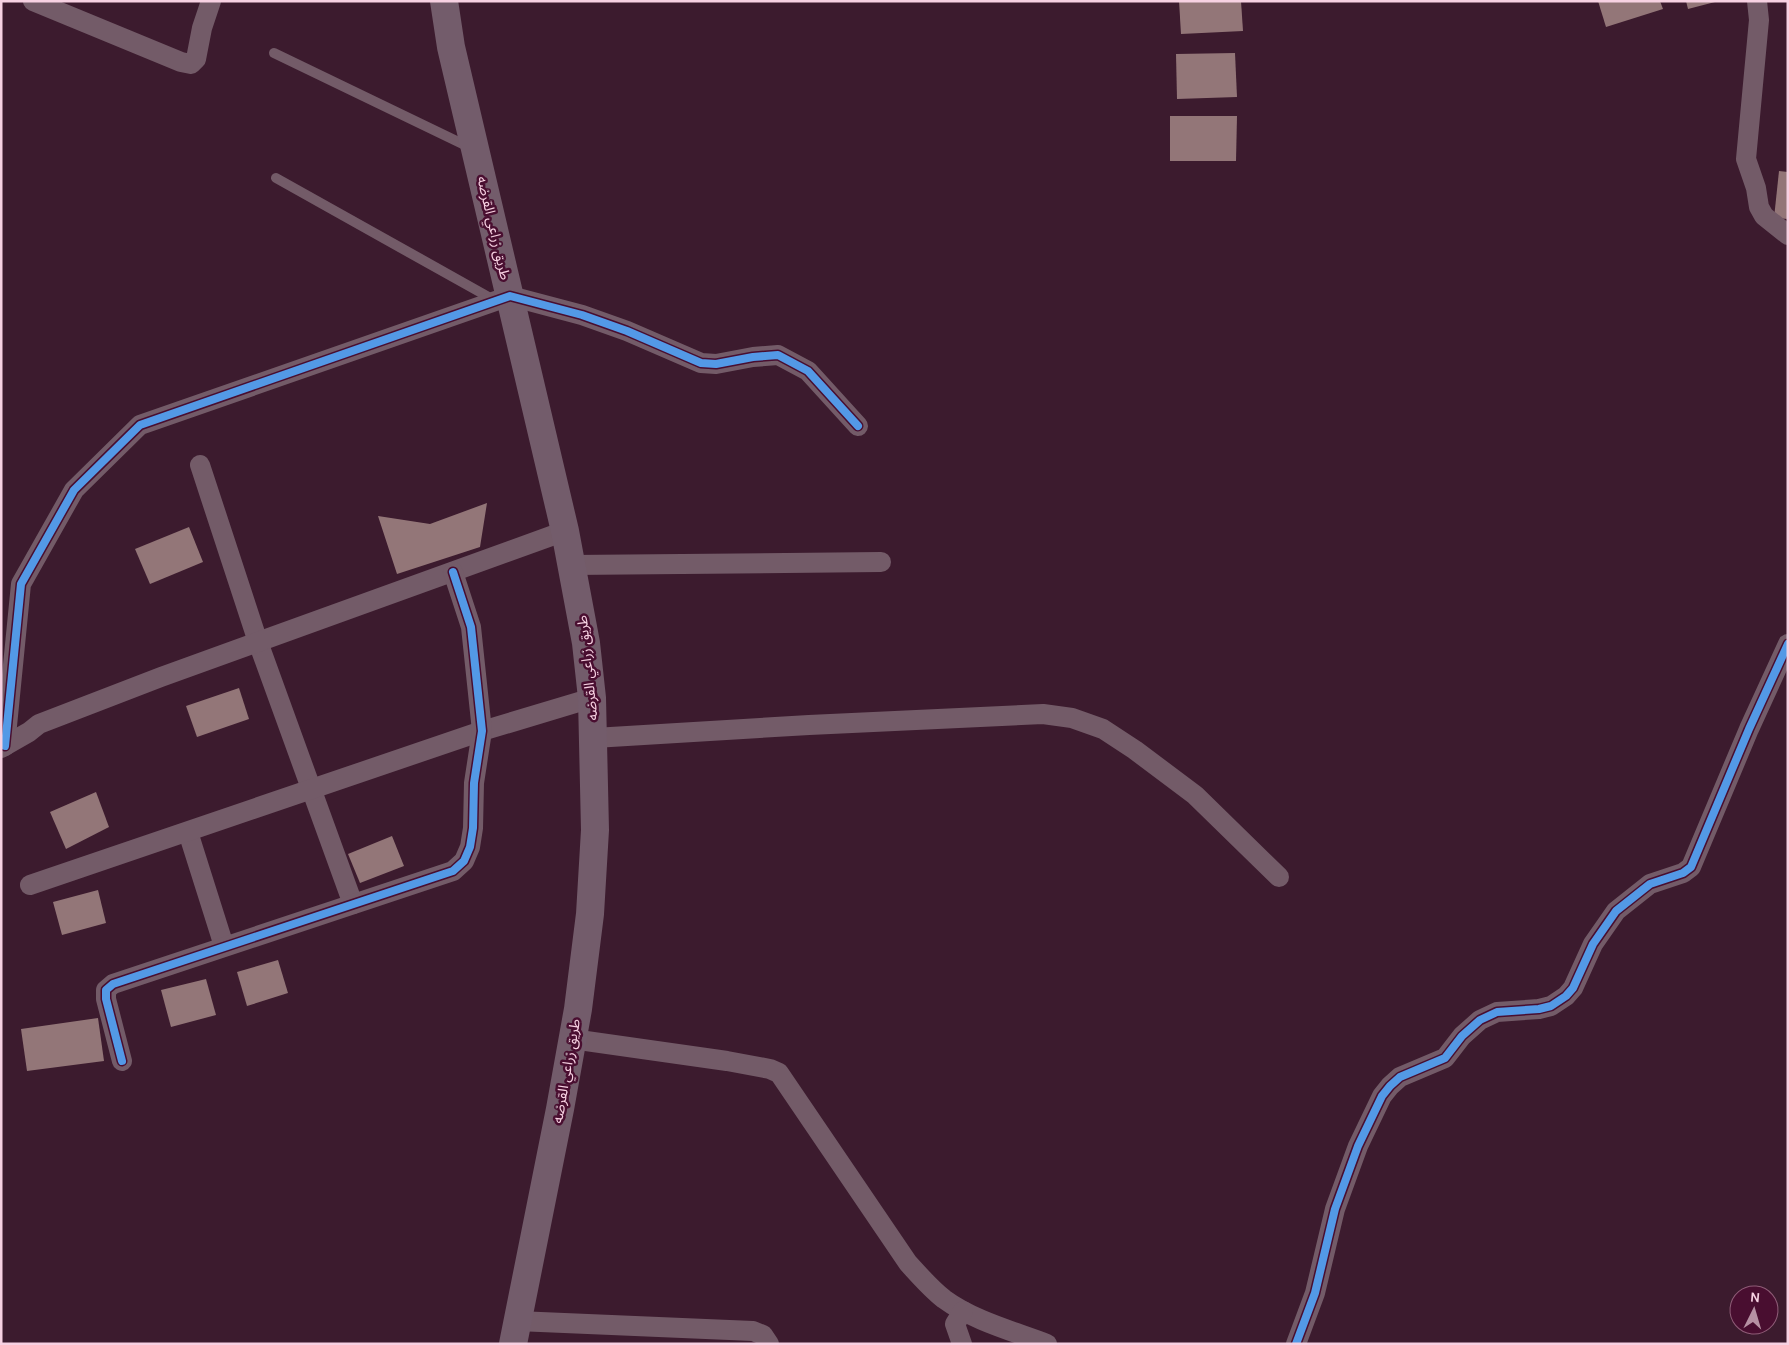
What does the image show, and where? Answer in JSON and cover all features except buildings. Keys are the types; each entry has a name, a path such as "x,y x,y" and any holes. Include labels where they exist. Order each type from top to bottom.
{"main road":[{"name":"طريق زراعي القرضه","path":"444,1 451,47 476,150 502,298 565,530 586,643 592,698 595,830 590,914 572,1039 515,1332"}],"street":[{"path":"33,1 181,62 191,64 196,59 202,28 211,1"},
{"path":"1757,1 1759,20 1746,159 1756,188 1759,207 1764,216 1788,235"},
{"path":"3,747 21,584 74,490 140,425 502,298 591,318 701,362 716,364 753,357 778,355 808,371 858,426"},
{"path":"200,465 258,642 353,904"},
{"path":"3,747 39,724 565,530"},
{"path":"572,565 881,562"},
{"path":"122,1062 106,999 106,990 113,984 453,871 464,861 470,847 473,828 474,783 482,731 470,627 453,572"},
{"path":"1296,1344 1314,1293 1335,1209 1358,1146 1382,1096 1400,1077 1445,1058 1462,1036 1480,1020 1497,1012 1539,1009 1551,1006 1566,996 1573,988 1593,944 1616,911 1650,884 1683,873 1691,867 1749,728 1788,644"},
{"path":"30,886 482,731 592,698"},
{"path":"594,738 809,724 1043,714 1072,718 1103,729 1195,794 1279,877"},
{"path":"188,832 224,946"},
{"path":"572,1039 727,1061 770,1069 779,1073 908,1263 944,1298 963,1311 1047,1344"},
{"path":"962,1344 954,1324 963,1311"},
{"path":"515,1332 753,1332 763,1335 769,1344"}],"lane":[{"path":"274,53 476,150"},
{"path":"276,178 502,298"}],"cycle path":[{"path":"5,746 21,584 74,490 140,425 510,296 582,315 627,331 701,363 716,364 753,357 778,355 808,371 858,426"},
{"path":"122,1061 106,999 106,990 113,984 453,871 464,861 470,847 473,828 474,783 482,731 471,627 453,572"},
{"path":"1296,1344 1315,1293 1335,1209 1358,1146 1382,1096 1400,1077 1445,1058 1462,1036 1480,1020 1497,1012 1539,1009 1551,1006 1566,996 1573,988 1593,944 1616,911 1650,884 1683,873 1691,867 1749,729 1788,644"}]}
